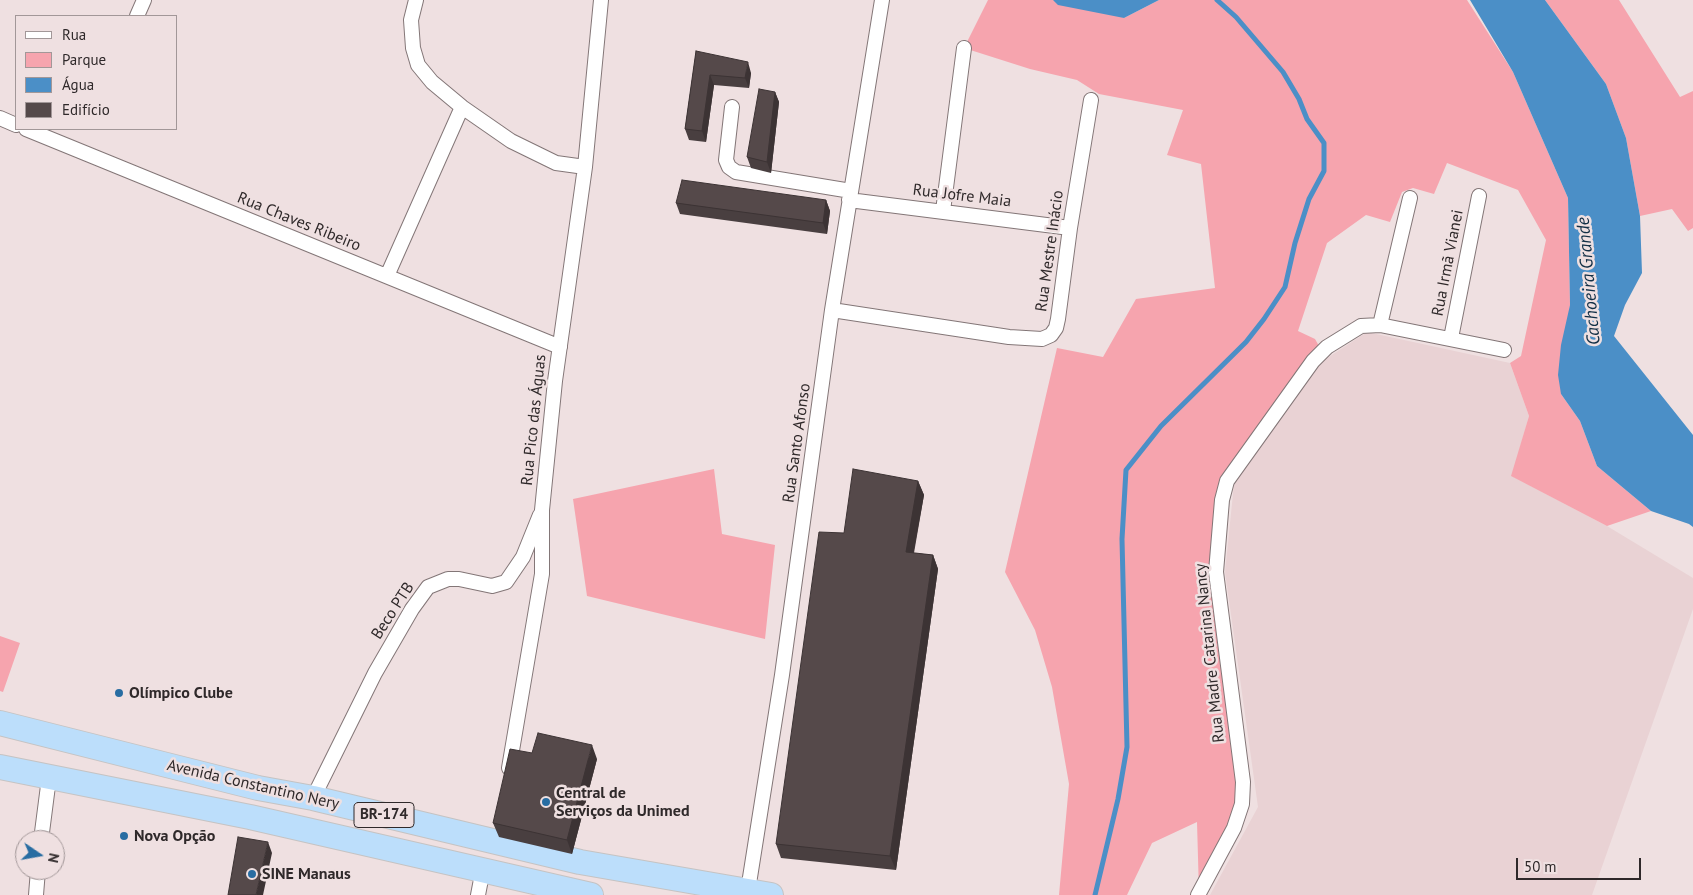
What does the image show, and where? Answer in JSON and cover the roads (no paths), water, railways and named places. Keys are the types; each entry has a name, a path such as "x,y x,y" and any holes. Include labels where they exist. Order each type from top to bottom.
{"highway":[{"name":"Avenida Constantino Nery","path":"0,723 248,785 497,837 580,862 759,893"},
{"name":"Avenida Constantino Nery","path":"0,767 250,818 591,895"}],"street":[{"path":"137,15 144,0"},
{"path":"416,0 412,20 413,48 418,65 432,82 462,107 511,142 541,158 556,163 585,167"},
{"name":"Rua Pico das Águas","path":"506,783 542,574 542,510 555,381 585,167 601,0"},
{"name":"Rua Santo Afonso","path":"759,893 782,674 832,310 882,0"},
{"path":"944,211 964,48"},
{"name":"Rua Mestre Inácio","path":"832,310 1009,337 1046,337 1051,335 1056,328 1091,100"},
{"path":"387,276 462,107"},
{"name":"Rua Jofre Maia","path":"732,107 726,160 729,166 736,172 850,195 944,211 1070,228"},
{"path":"0,118 15,125"},
{"name":"Rua Chaves Ribeiro","path":"28,130 560,347"},
{"name":"Rua Irmã Vianei","path":"1451,338 1479,196"},
{"path":"1380,325 1410,198"},
{"name":"Rua Madre Catarina Nancy","path":"1198,895 1234,828 1242,804 1243,782 1216,572 1222,500 1227,481 1313,361 1327,347 1361,326 1380,325 1504,350"},
{"name":"Beco PTB","path":"313,798 375,673 412,609 428,587 448,579 492,586 506,582 523,556 542,510"},
{"path":"42,830 48,778"},
{"path":"478,895 483,870"},
{"path":"36,895 37,880"}],"water":[{"path":"1053,0 1159,0 1124,18 1058,5"},
{"name":"Cachoeira Grande","path":"1470,0 1545,0 1606,84 1626,138 1640,216 1642,273 1625,305 1614,336 1693,435 1693,527 1651,511 1597,466 1580,421 1561,394 1558,375 1561,345 1570,305 1568,198 1513,72"}],"waterway":[{"path":"1095,895 1118,799 1127,747 1122,539 1126,470 1161,426 1246,342 1264,319 1285,287 1295,243 1309,199 1324,171 1324,143 1307,119 1299,99 1283,72 1236,17 1217,0"}],"place":[{"name":"Olímpico Clube","path":"119,693"},
{"name":"Central de Serviços da Unimed","path":"546,802"},
{"name":"Nova Opção","path":"124,836"},
{"name":"SINE Manaus","path":"252,874"}]}
